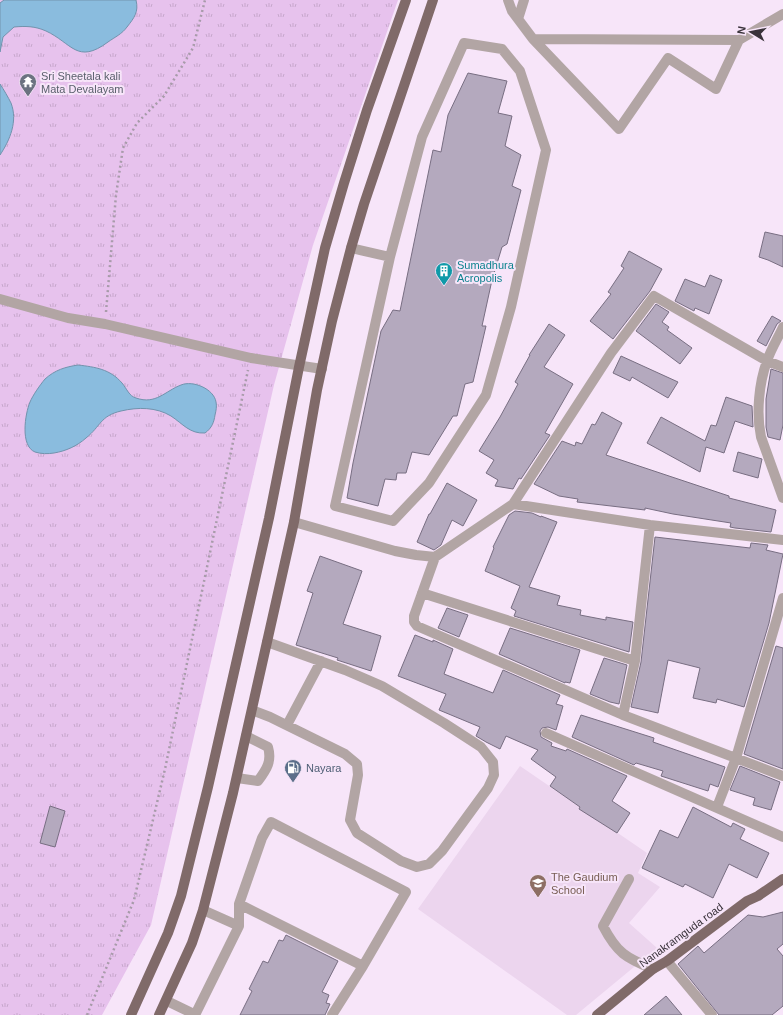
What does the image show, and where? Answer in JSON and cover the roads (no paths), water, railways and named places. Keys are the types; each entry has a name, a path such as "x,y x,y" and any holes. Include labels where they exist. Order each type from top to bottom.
{"main road":[{"path":"131,1015 168,933 181,896 208,787 265,534 325,248 367,110 406,0"},
{"path":"159,1015 192,943 203,910 237,778 294,522 332,321 351,248 367,196 433,0"},
{"name":"Nanakramguda road","path":"597,1015 653,969 667,961 747,901 758,896 783,879"}],"street":[{"path":"508,0 512,11 533,39 619,129 668,58 716,89 739,40"},
{"path":"518,19 524,0"},
{"path":"533,39 739,40 783,14"},
{"path":"464,43 502,49 520,71 546,150 511,307 486,394 429,483 393,521 335,506 390,256 422,137 464,43"},
{"path":"351,248 390,256"},
{"path":"783,367 767,361 654,296 611,353 512,504 435,557 414,616 414,622 417,626 623,715 783,776"},
{"path":"0,299 68,318 105,324 250,358 299,367 322,369"},
{"path":"783,327 767,361 759,398 759,428 763,444 783,498"},
{"path":"512,504 650,525 783,540"},
{"path":"294,522 395,550 416,555 435,557"},
{"path":"623,715 635,661 650,525"},
{"path":"422,593 635,661"},
{"path":"717,807 736,758 783,598"},
{"path":"252,710 287,725 345,754 357,764 358,775 350,820 357,833 401,861 417,867 429,864 442,851 488,788 494,775 493,762 481,747 444,722 382,686 321,661 267,642"},
{"path":"287,725 321,661"},
{"path":"546,733 783,837"},
{"path":"237,778 258,781 266,770 271,755 268,746 246,736"},
{"path":"166,1001 195,1015 239,926 239,904 262,838 270,822 406,892 363,966 332,1015"},
{"path":"629,879 603,926 620,952 631,960 653,969"},
{"path":"239,904 363,966"},
{"path":"203,910 239,926"},
{"path":"667,961 712,1015"}],"water":[{"path":"4,0 136,0 137,8 134,18 123,32 98,49 89,52 75,50 42,29 22,26 14,27 3,37 0,52 0,3"},
{"path":"0,84 11,103 14,117 10,137 0,155"},
{"path":"78,365 96,368 107,372 117,378 132,396 143,400 155,399 181,385 191,384 202,387 211,393 216,402 216,410 212,425 205,433 195,432 165,413 153,409 140,408 114,413 101,422 91,434 71,448 52,453 35,452 30,449 27,443 25,429 28,407 31,399 45,379 53,373 60,369"}],"place":[{"name":"Sri Sheetala kali Mata Devalayam","path":"28,97"},
{"name":"Sumadhura Acropolis","path":"444,286"},
{"name":"Nayara","path":"293,783"},
{"name":"The Gaudium School","path":"538,898"}]}
